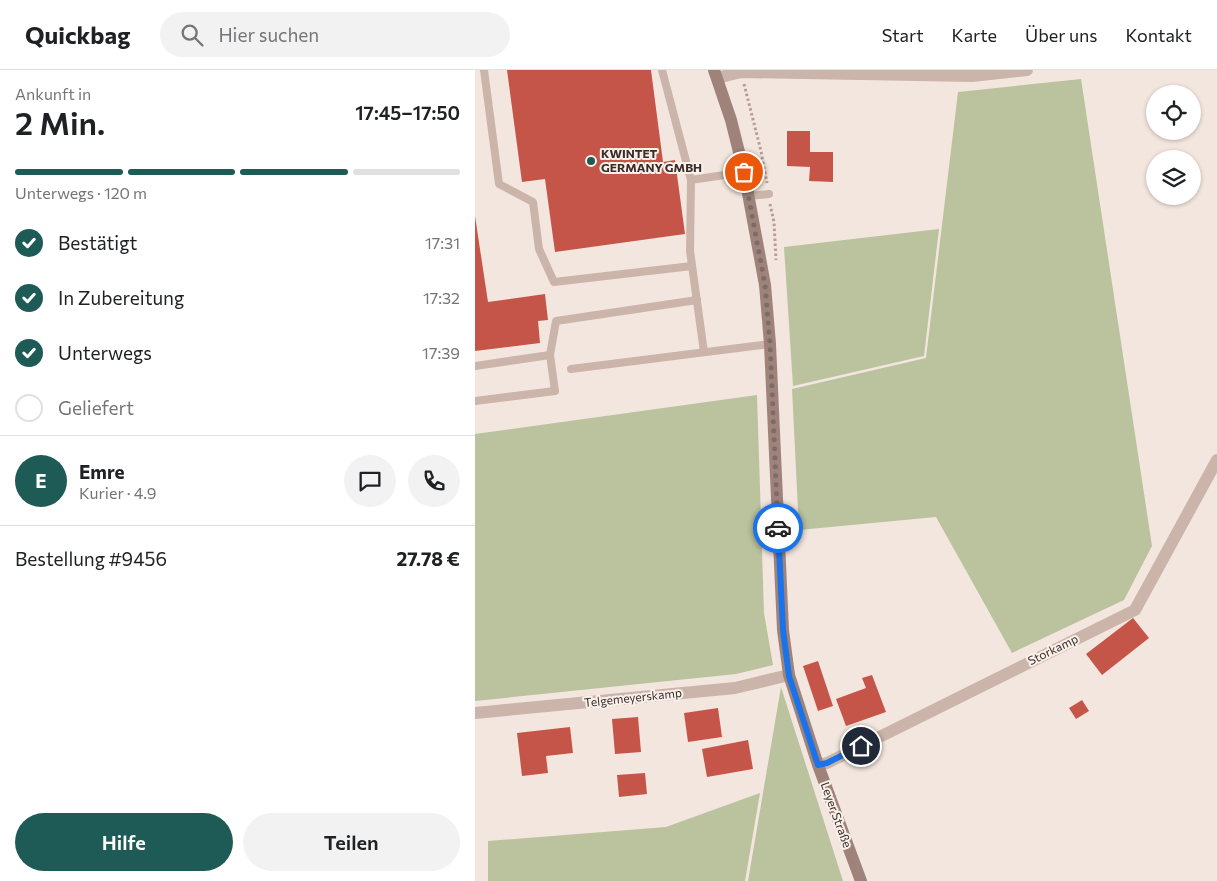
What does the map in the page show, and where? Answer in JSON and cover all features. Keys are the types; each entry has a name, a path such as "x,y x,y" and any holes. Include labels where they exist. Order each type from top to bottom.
{"street":[{"path":"716,74 741,72 973,76 1027,70"},
{"name":"Leyer Straße","path":"716,74 731,120 744,172 765,285 770,344 783,630 789,676 818,765 861,881"},
{"name":"Storkamp","path":"818,765 827,763 1135,610 1217,460"},
{"name":"Telgemeyerskamp","path":"475,714 735,688 789,676"}],"lane":[{"path":"484,70 499,184 533,202 539,249 554,282 692,266"},
{"path":"662,70 691,180 692,266 704,352"},
{"path":"691,180 744,172"},
{"path":"749,196 769,194"},
{"path":"475,401 555,391 550,355 556,321 697,300"},
{"path":"571,369 770,344"},
{"path":"475,366 550,355"}],"green space":[{"path":"1081,79 1152,546 1124,600 1012,653 936,517 799,530 792,389 926,358 958,92"},
{"path":"939,229 924,356 793,386 784,247"},
{"path":"757,395 764,613 773,665 736,674 475,701 475,434"},
{"path":"781,687 843,881 748,881"},
{"path":"760,793 745,881 488,881 488,841 666,827"}],"building":[{"name":"KWINTET GERMANY GMBH","path":"507,70 651,70 663,162 675,160 685,234 555,252 545,179 522,182"},
{"path":"787,131 810,131 810,152 833,152 833,182 809,181 810,167 787,166"},
{"path":"475,216 488,302 545,294 548,320 538,321 540,343 475,351"},
{"path":"1133,618 1149,638 1102,675 1086,654"},
{"path":"818,661 833,706 818,711 803,666"},
{"path":"872,675 886,712 846,726 836,699 866,688 862,678"},
{"path":"1082,700 1089,711 1076,719 1069,708"},
{"path":"718,708 722,737 688,742 684,713"},
{"path":"638,717 641,752 615,754 612,719"},
{"path":"570,727 573,753 546,756 548,773 522,776 517,733"},
{"path":"748,740 753,769 707,777 702,749"},
{"path":"645,773 647,794 619,797 617,775"}],"way so far":[{"path":"744,172 765,285 770,344 778,528"}],"place":[{"name":"KWINTET GERMANY GMBH","path":"591,161"}],"route":[{"path":"778,528 783,630 789,676 818,765 827,763 861,746"}]}
